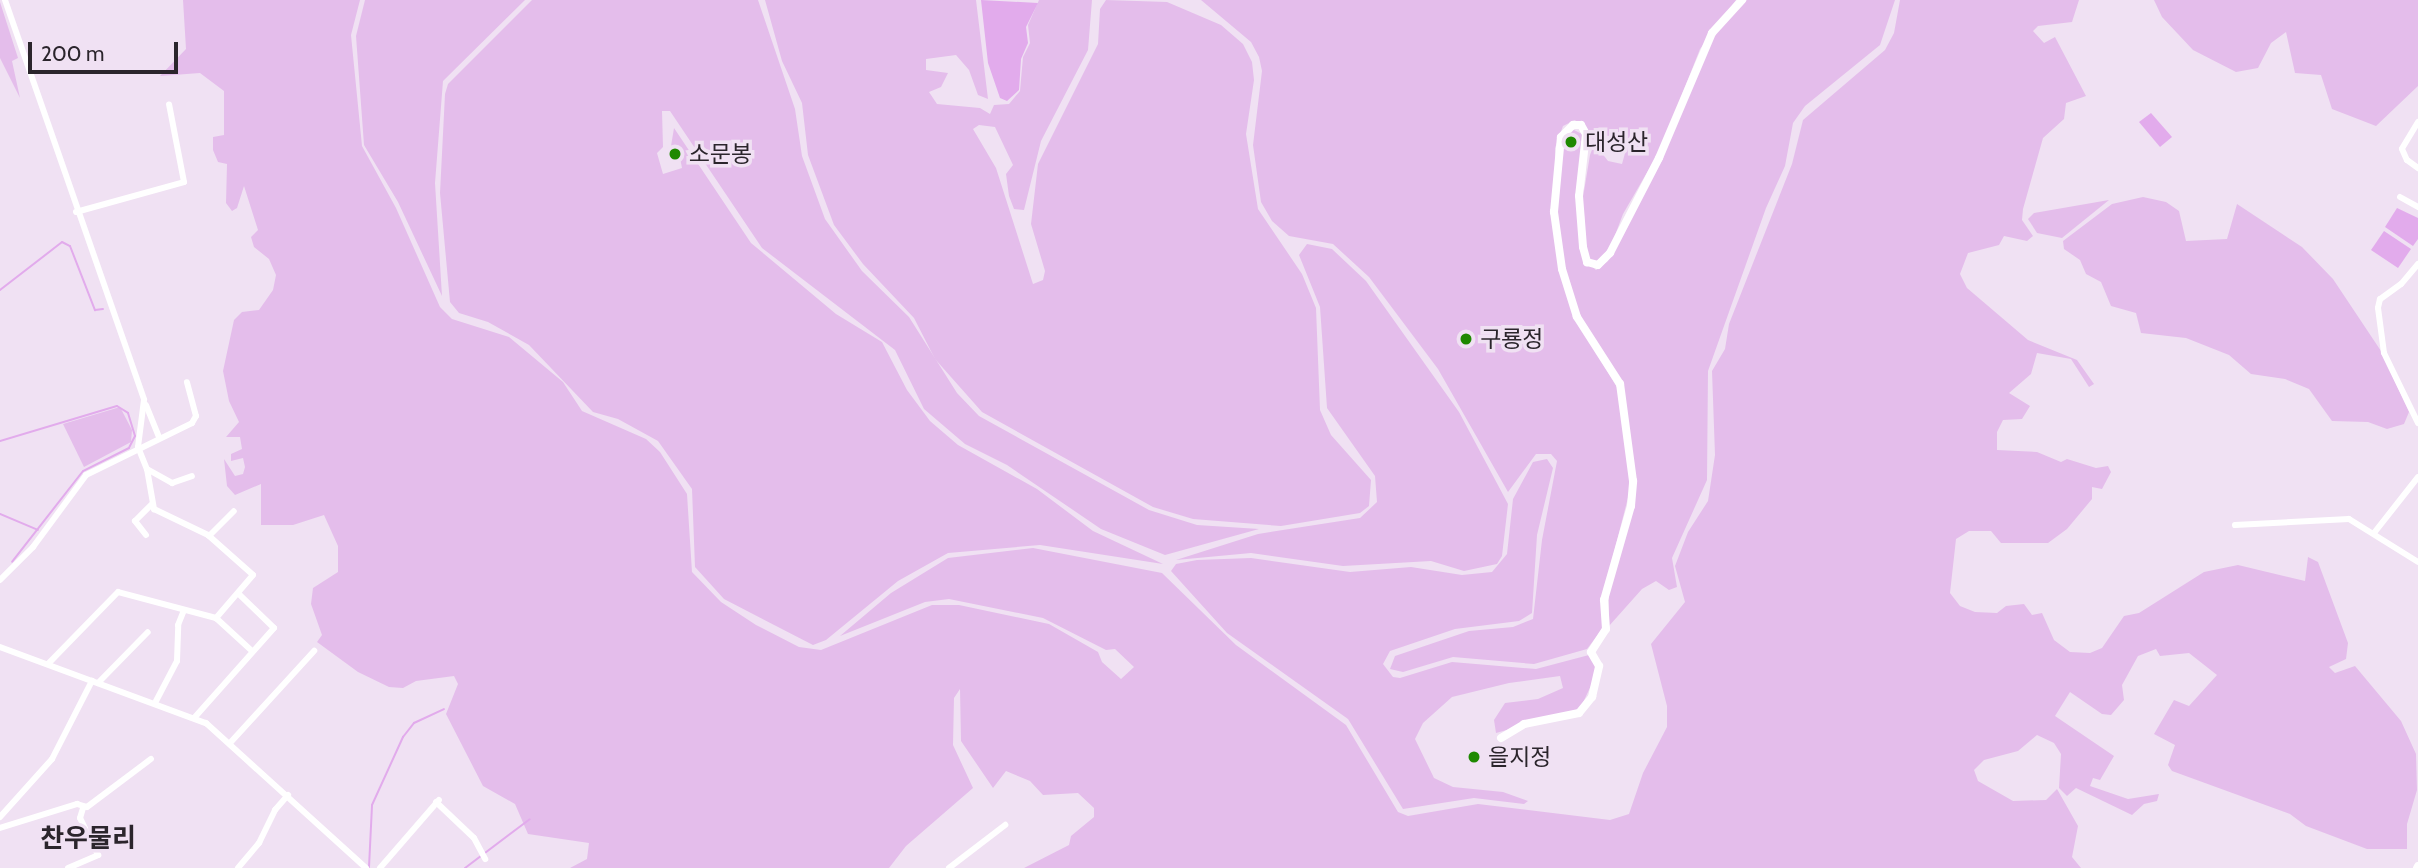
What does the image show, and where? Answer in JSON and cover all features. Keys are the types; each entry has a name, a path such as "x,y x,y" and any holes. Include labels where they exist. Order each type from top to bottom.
{"street":[{"path":"5,0 76,212 159,438"},
{"path":"1501,738 1524,724 1579,713 1592,697 1599,666 1591,652 1606,629 1605,600 1631,506 1633,481 1620,384 1577,317 1562,269 1554,212 1561,137 1573,125 1581,125 1586,134 1579,197 1583,247 1587,262 1598,265 1610,253 1659,158 1712,33 1742,0"},
{"path":"76,212 184,182 169,104"},
{"path":"2418,122 2402,149 2407,160 2418,168"},
{"path":"2400,197 2418,207"},
{"path":"2418,264 2402,284 2379,299 2378,308 2384,353 2418,423"},
{"path":"0,580 33,547 86,475 195,419 187,382"},
{"path":"144,400 138,447 147,468 152,504 160,516 209,536 252,573 240,595 216,618"},
{"path":"147,468 172,484 192,476"},
{"path":"2374,533 2418,477"},
{"path":"146,535 135,521 152,504"},
{"path":"209,536 234,511"},
{"path":"2235,525 2335,518 2357,521 2418,562"},
{"path":"48,664 118,592 149,597 216,618 252,651"},
{"path":"195,717 274,628 240,595"},
{"path":"155,703 177,662 178,625 184,610"},
{"path":"0,817 52,759 95,682 148,632"},
{"path":"0,647 195,717 230,743 288,794 366,868"},
{"path":"230,743 314,651"},
{"path":"68,868 98,855 80,818 83,808 151,759"},
{"path":"238,868 259,843 275,810 288,794"},
{"path":"380,868 438,801 477,841 485,859"},
{"path":"0,828 77,804 83,808"},
{"path":"949,868 1005,825"}],"shaded area":[{"path":"183,0 360,0 351,35 362,146 396,208 440,307 452,319 509,337 563,382 582,411 646,439 660,452 687,494 692,572 721,602 756,625 799,647 821,650 932,605 959,605 1049,624 1098,652 1102,662 1121,679 1134,667 1115,649 1106,650 1043,618 949,599 925,602 840,636 891,593 948,558 1033,548 1162,573 1236,645 1346,725 1398,812 1408,816 1478,804 1610,820 1629,814 1643,773 1667,727 1667,706 1651,644 1685,602 1675,566 1688,532 1708,501 1715,455 1712,371 1725,349 1729,324 1792,164 1803,120 1885,50 1894,33 1900,0 2079,0 2072,22 2038,26 2033,31 2044,43 2055,37 2086,96 2066,103 2064,119 2043,138 2023,209 2022,220 2033,236 2027,241 2004,236 1999,245 1968,253 1960,274 1967,288 2028,340 2077,360 2094,384 2089,387 2071,359 2037,353 2031,374 2009,393 2030,406 2022,419 2003,420 1997,432 1997,450 2037,452 2061,462 2067,459 2096,468 2108,466 2111,472 2102,489 2092,487 2092,499 2067,529 2048,543 2001,543 1991,531 1969,531 1956,539 1950,593 1960,606 1975,612 1997,613 2006,606 2024,604 2032,615 2042,613 2054,640 2070,652 2090,653 2102,648 2124,616 2139,613 2204,572 2238,565 2305,581 2308,557 2318,562 2348,643 2346,659 2329,667 2335,673 2355,666 2401,721 2416,754 2417,790 2407,824 2407,849 2367,849 2306,826 2290,814 2172,771 2168,765 2175,745 2154,734 2174,700 2189,706 2217,675 2189,653 2160,656 2156,649 2138,656 2122,685 2124,700 2111,715 2102,714 2070,692 2055,716 2114,756 2100,780 2093,778 2090,786 2128,799 2159,794 2157,801 2144,804 2132,815 2076,788 2067,796 2059,788 2061,754 2054,743 2037,735 2018,751 1984,760 1974,770 1978,781 2013,801 2046,800 2057,789 2078,826 2072,857 2081,868 1024,868 1069,845 1071,836 1094,817 1094,808 1078,793 1043,795 1030,781 1006,771 993,788 961,741 960,689 954,698 953,745 973,788 906,846 889,868 570,868 587,859 589,843 528,834 515,804 483,786 446,714 458,684 454,676 416,681 403,688 389,687 358,672 317,642 322,635 311,604 313,588 338,572 338,546 324,515 293,525 261,525 261,484 235,495 227,486 224,459 235,476 243,474 245,467 243,458 231,461 231,454 242,449 240,437 226,437 239,422 229,401 223,371 234,320 242,312 259,310 273,290 276,275 269,259 254,247 251,237 258,230 244,186 237,208 232,211 226,203 227,164 218,162 213,150 213,137 224,135 224,91 200,73 160,76 186,49"},
{"path":"365,0 525,0 443,81 435,183 442,296 398,202 364,145 356,36"},
{"path":"532,0 758,0 795,109 802,156 825,219 862,271 909,317 957,393 979,416 1149,510 1197,525 1259,529 1165,555 1101,529 1007,465 965,444 924,409 895,350 762,248 670,111 662,111 663,147 657,153 663,174 682,168 678,148 671,146 674,128 751,243 836,314 882,342 907,390 930,421 958,445 1037,489 1093,531 1163,564 1040,545 948,553 898,581 826,640 813,645 724,599 695,567 692,489 658,441 618,419 593,412 529,345 488,322 459,313 450,302 440,193 445,94 448,84"},
{"path":"765,0 976,0 988,99 978,95 969,70 956,55 926,59 926,70 948,73 941,87 929,92 937,104 980,108 990,114 994,105 1009,104 1020,91 1023,57 1030,43 1028,25 1039,0 1092,0 1088,50 1041,141 1024,210 1014,209 1009,196 1006,174 1013,165 995,127 979,125 973,129 996,168 1033,284 1043,280 1045,271 1031,224 1038,164 1098,44 1100,9 1106,0 1167,2 1221,25 1243,44 1252,62 1254,80 1246,134 1258,209 1302,274 1316,308 1320,410 1331,435 1371,480 1369,506 1360,513 1281,526 1193,519 1153,507 982,412 935,359 914,318 863,264 834,225 808,155 802,103 782,61"},
{"path":"981,0 1038,3 1026,27 1028,43 1021,59 1019,90 1007,101 1000,98 988,63"},
{"path":"1201,0 1736,0 1700,49 1660,150 1623,214 1608,254 1596,262 1590,260 1586,246 1583,197 1590,155 1593,147 1598,148 1608,161 1622,164 1627,146 1621,139 1604,135 1599,140 1590,139 1575,120 1563,126 1555,148 1560,270 1574,316 1618,389 1631,486 1603,595 1603,628 1587,649 1534,664 1453,657 1403,672 1390,669 1395,656 1469,631 1513,627 1533,619 1542,540 1557,461 1551,454 1536,454 1508,492 1438,369 1369,277 1333,244 1289,236 1272,221 1261,202 1253,145 1262,71 1259,57 1251,42"},
{"path":"1746,0 1895,0 1880,45 1805,106 1793,123 1785,166 1766,208 1708,371 1707,480 1672,558 1677,587 1669,590 1656,581 1642,589 1609,626 1609,593 1634,499 1622,384 1580,316 1565,268 1556,213 1563,142 1570,128 1584,135 1584,259 1596,270 1608,261 1717,29"},
{"path":"2154,0 2418,0 2418,86 2376,126 2332,109 2321,75 2295,73 2286,32 2271,43 2258,68 2236,72 2193,50 2162,17"},
{"path":"0,2 18,58 12,61 20,98 0,58"},
{"path":"2151,113 2172,137 2160,147 2139,122"},
{"path":"2143,197 2166,202 2179,211 2186,241 2227,239 2237,204 2302,247 2333,279 2381,351 2409,412 2404,424 2387,429 2368,422 2332,421 2309,389 2285,379 2251,374 2229,355 2186,338 2141,333 2136,313 2111,306 2101,282 2086,274 2080,260 2064,249 2063,241 2112,204"},
{"path":"2109,200 2062,238 2037,233 2028,219 2034,213"},
{"path":"2397,208 2418,218 2418,239 2413,246 2385,227"},
{"path":"2384,231 2411,249 2398,268 2371,250"},
{"path":"1307,244 1332,249 1366,281 1459,412 1508,504 1502,556 1497,564 1464,571 1431,561 1343,566 1251,553 1176,560 1258,534 1360,518 1377,502 1375,476 1327,408 1320,307 1299,255"},
{"path":"120,407 132,430 131,442 84,467 63,424"},
{"path":"1547,459 1553,468 1537,535 1532,613 1519,621 1455,629 1390,651 1383,664 1393,677 1400,678 1452,662 1536,669 1589,655 1596,667 1595,677 1580,709 1496,733 1494,720 1505,703 1538,699 1563,688 1560,676 1509,683 1452,697 1423,723 1415,739 1434,778 1453,787 1503,792 1528,801 1524,804 1474,798 1403,809 1348,719 1227,633 1171,571 1176,564 1197,560 1251,558 1350,572 1411,567 1462,575 1492,572 1507,554 1513,499 1533,462"}],"waterway":[{"path":"0,290 62,242 70,246 95,310 103,309"},
{"path":"0,441 117,406 128,413 135,436 129,448 83,471 12,562"},
{"path":"0,514 38,530"},
{"path":"369,867 372,805 403,737 414,723 444,709"},
{"path":"465,868 530,819"}],"place":[{"name":"대성산","path":"1571,142"},
{"name":"소문봉","path":"675,154"},
{"name":"구룡정","path":"1466,339"},
{"name":"을지정","path":"1474,757"}],"district":[{"name":"찬우물리","path":"88,839"}]}
